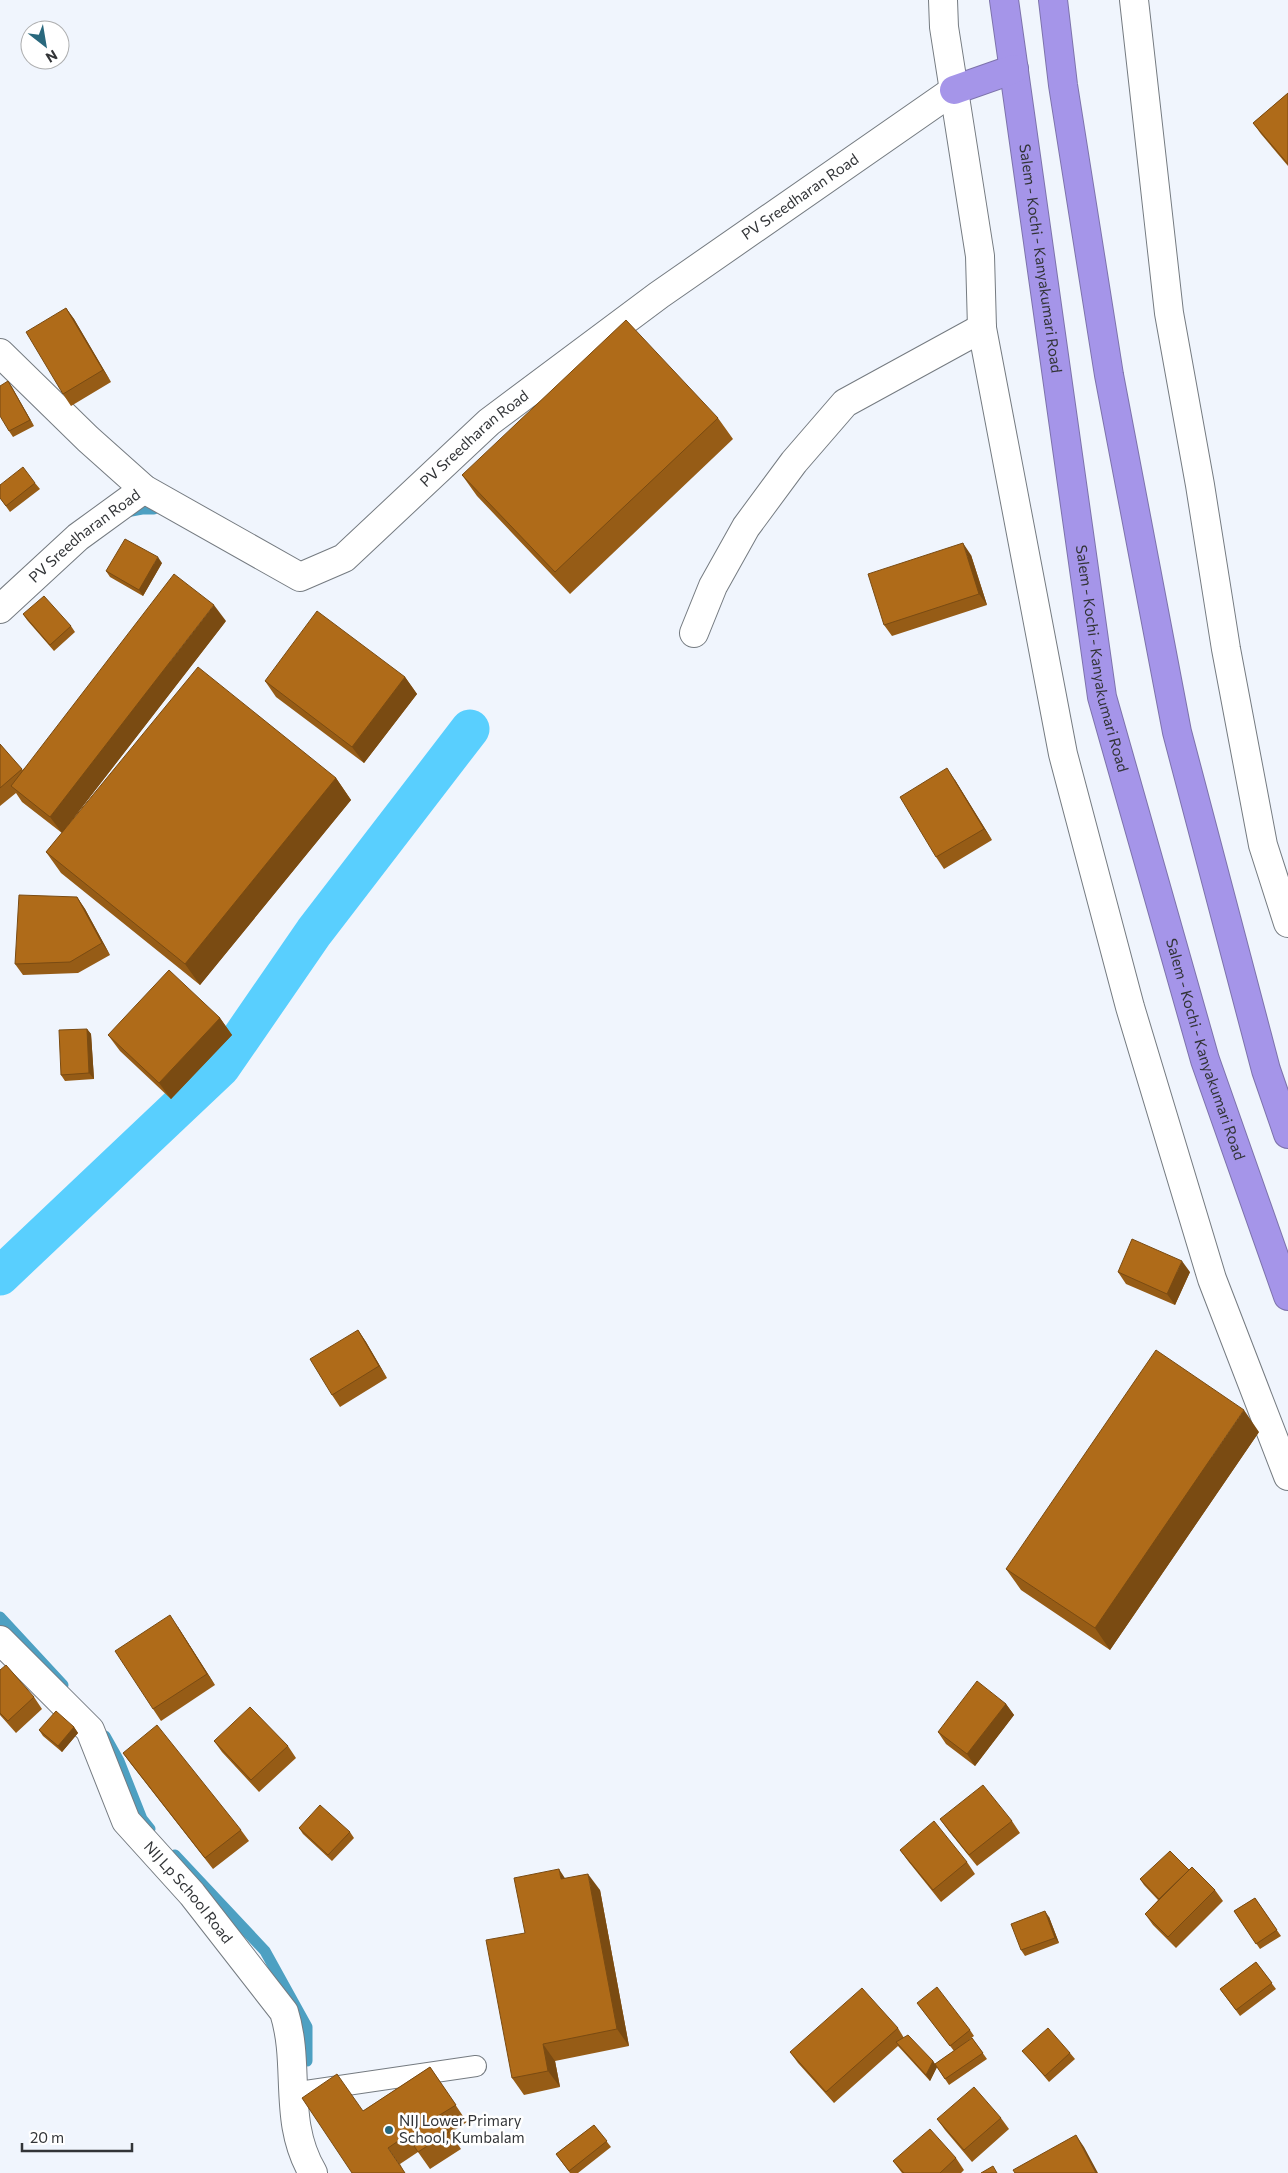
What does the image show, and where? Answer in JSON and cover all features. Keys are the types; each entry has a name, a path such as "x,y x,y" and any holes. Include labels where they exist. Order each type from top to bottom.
{"highway":[{"name":"Salem - Kochi - Kanyakumari Road","path":"1004,0 1102,698 1205,1060 1288,1296"},
{"path":"1053,0 1064,85 1109,375 1177,732 1266,1070 1288,1134"},
{"path":"954,90 1014,70"}],"street":[{"path":"943,0 954,90 980,256 982,328 1065,764 1130,1007 1212,1279 1288,1476"},
{"path":"1134,0 1169,313 1200,485 1228,659 1263,845 1288,923"},
{"name":"PV Sreedharan Road","path":"0,609 78,537 144,489 300,577 344,558 489,422 658,295 954,90"},
{"path":"694,634 713,586 746,527 794,462 845,403 982,328"},
{"path":"0,354 144,489"},
{"name":"NIJ Lp School Road","path":"0,1640 90,1730 126,1821 192,1894 284,2012 290,2031 295,2131 303,2156 312,2173"}],"lane":[{"path":"292,2093 476,2066"}],"building":[{"path":"1288,93 1288,164 1253,123"},
{"path":"66,308 103,370 63,394 26,332"},
{"path":"626,320 718,418 555,572 462,475"},
{"path":"8,381 30,420 9,431 0,416 0,386"},
{"path":"23,467 35,483 6,506 0,498 0,485"},
{"path":"125,539 158,557 139,590 106,571"},
{"path":"963,543 979,594 884,625 868,574"},
{"path":"174,574 214,605 50,817 11,786"},
{"path":"44,596 71,626 50,645 23,614"},
{"path":"317,611 405,677 352,747 265,681"},
{"path":"198,667 336,778 185,964 46,852"},
{"path":"0,744 22,769 0,788"},
{"path":"947,768 984,829 936,857 900,797"},
{"path":"19,895 77,897 102,943 70,962 15,964"},
{"path":"169,970 220,1018 159,1083 108,1035"},
{"path":"87,1029 89,1073 61,1075 59,1030"},
{"path":"1132,1239 1182,1261 1167,1294 1118,1272"},
{"path":"358,1330 379,1366 332,1395 310,1359"},
{"path":"1156,1350 1244,1410 1095,1628 1006,1569"},
{"path":"170,1615 207,1674 153,1709 115,1651"},
{"path":"6,1665 34,1697 8,1721 0,1713 0,1670"},
{"path":"977,1681 1006,1704 967,1754 938,1732"},
{"path":"250,1707 288,1746 251,1780 214,1741"},
{"path":"56,1711 74,1727 58,1746 39,1730"},
{"path":"157,1725 241,1830 205,1858 123,1753"},
{"path":"983,1785 1012,1821 969,1855 940,1819"},
{"path":"320,1805 350,1832 328,1855 299,1828"},
{"path":"934,1821 967,1862 933,1890 900,1850"},
{"path":"1170,1851 1189,1870 1159,1899 1140,1879"},
{"path":"1192,1867 1215,1890 1168,1937 1145,1914"},
{"path":"559,1869 561,1879 588,1874 617,2029 543,2044 548,2071 512,2078 486,1940 525,1933 514,1878"},
{"path":"1255,1898 1277,1930 1256,1944 1234,1911"},
{"path":"1045,1911 1055,1938 1021,1950 1011,1924"},
{"path":"1256,1962 1272,1983 1236,2010 1220,1989"},
{"path":"937,1987 970,2030 950,2046 917,2003"},
{"path":"862,1988 898,2028 826,2092 790,2052"},
{"path":"1048,2028 1070,2053 1045,2076 1022,2051"},
{"path":"908,2035 933,2061 926,2075 896,2042"},
{"path":"972,2038 983,2053 945,2079 935,2064"},
{"name":"NIJ Lower Primary School, Kumbalam","path":"430,2067 456,2105 438,2116 449,2132 418,2152 407,2135 388,2148 405,2173 352,2173 302,2098 337,2074 363,2111"},
{"path":"974,2087 1001,2118 964,2150 937,2119"},
{"path":"594,2125 607,2141 569,2171 556,2154"},
{"path":"930,2129 956,2158 940,2173 904,2173 893,2161"},
{"path":"1076,2135 1096,2173 1015,2173 1013,2170"},
{"path":"993,2166 997,2173 981,2173"}],"waterway":[{"path":"126,512 154,509 165,503"},
{"path":"0,1276 221,1067 314,932 470,729"},
{"path":"0,1617 63,1685"},
{"path":"105,1736 119,1761 142,1819 150,1829"},
{"path":"175,1855 265,1951 307,2027 307,2061"}],"place":[{"name":"NIJ Lower Primary School, Kumbalam","path":"389,2130"}]}
